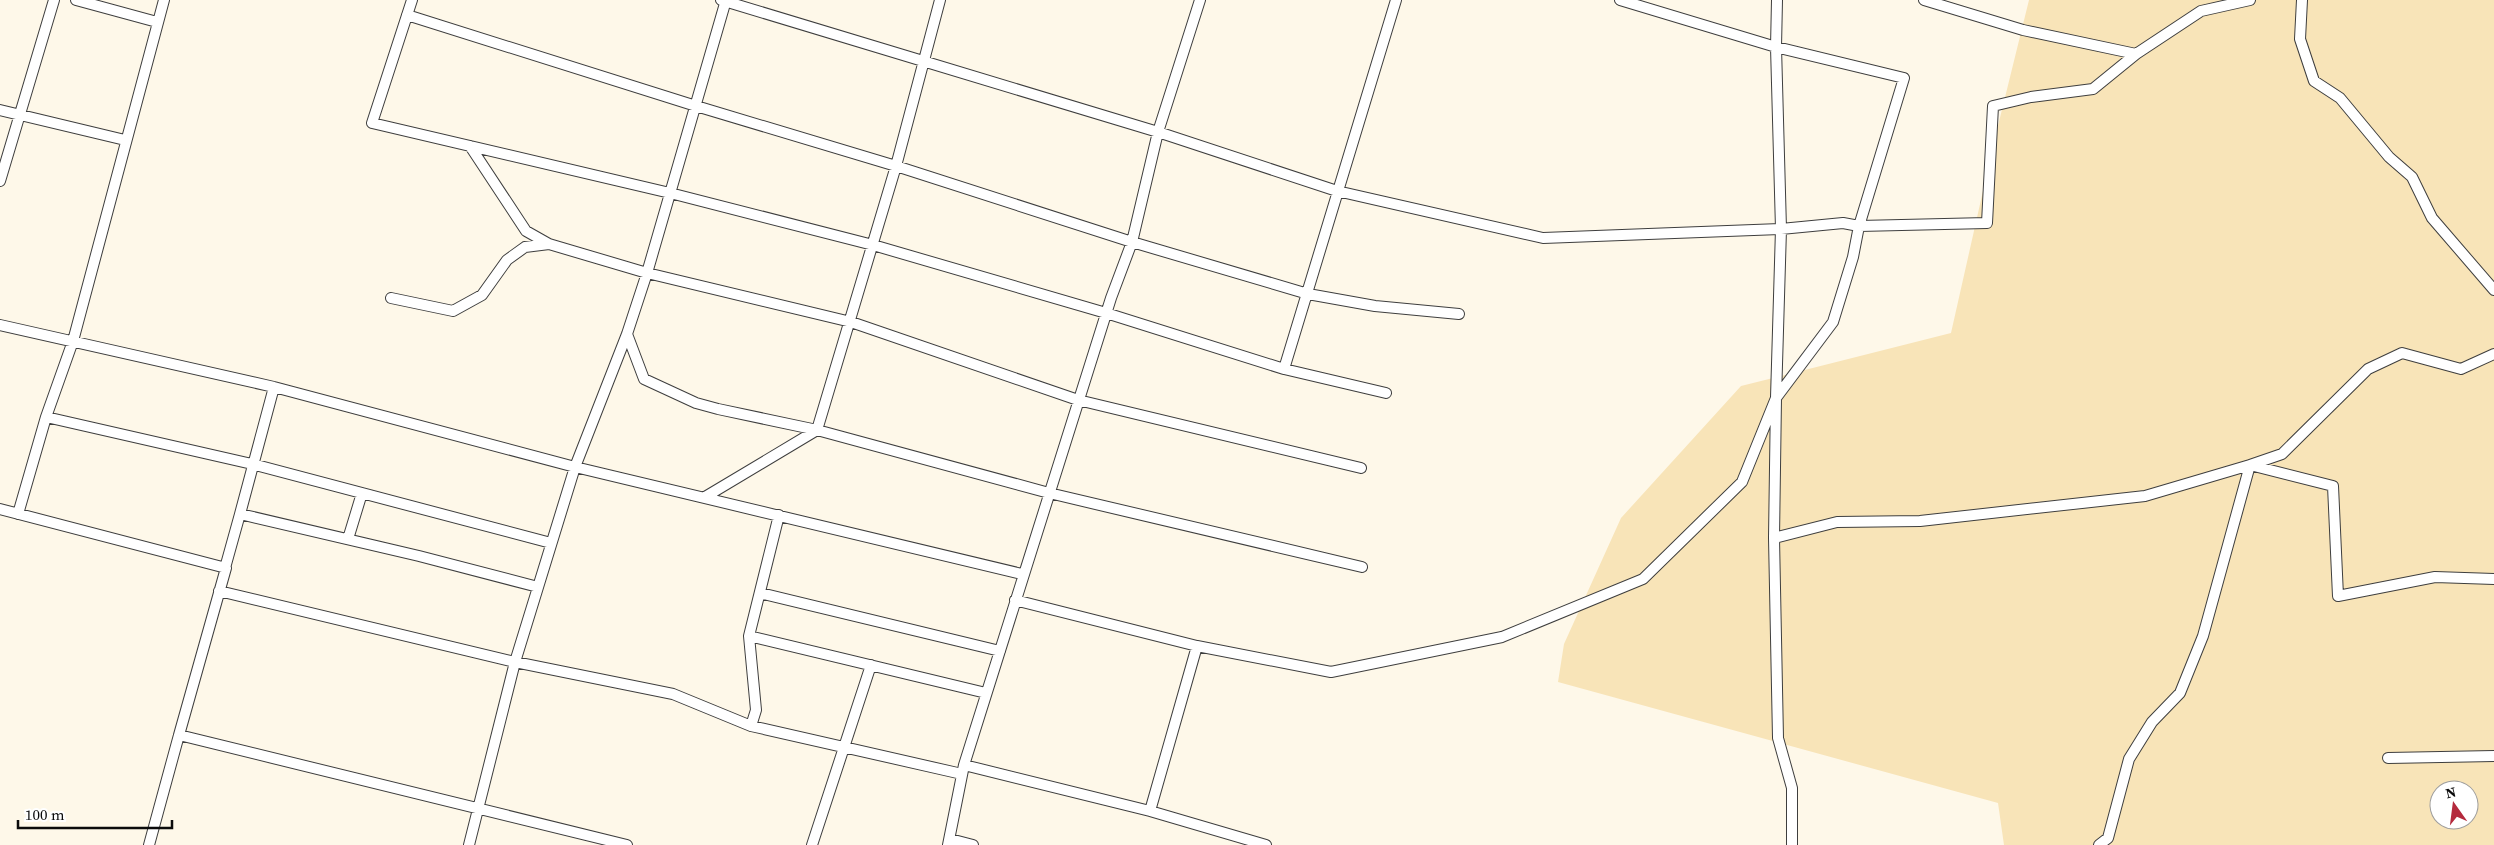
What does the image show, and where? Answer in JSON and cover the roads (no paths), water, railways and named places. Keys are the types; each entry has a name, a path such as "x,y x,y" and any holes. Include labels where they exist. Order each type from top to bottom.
{"street":[{"path":"0,181 54,0"},
{"path":"76,0 157,22"},
{"path":"18,514 46,417 73,341 125,140 164,0"},
{"path":"412,0 408,16 393,52 372,123 670,193 873,245 1106,312 1284,369 1386,393"},
{"path":"469,845 515,662 551,542 575,467 627,334 696,106 724,0 924,63 1158,132 1337,191 1543,238 1781,229 1843,223 1859,226 1987,223 1993,106 2031,97 2093,89 2136,54 2202,11 2250,0"},
{"path":"705,497 817,430 851,322 896,166 940,0"},
{"path":"973,845 949,842 963,769 1022,574 1106,312 1132,242 1158,132 1200,0"},
{"path":"1284,369 1396,0"},
{"path":"1015,600 1197,646 1331,672 1502,637 1643,579 1742,482 1776,398 1833,322 1853,256 1859,226 1904,78 1776,47 1620,0"},
{"path":"1777,0 1776,47 1781,229 1774,538 1778,738 1792,788 1792,845"},
{"path":"1924,0 2023,30 2136,54"},
{"path":"2302,0 2300,39 2314,81 2340,98 2389,157 2412,177 2432,218 2494,290"},
{"path":"408,16 896,166 1132,242 1308,294 1375,306 1459,314"},
{"path":"0,110 125,140"},
{"path":"470,146 526,231 549,244 646,273 851,322 1078,400 1361,468"},
{"path":"390,298 453,311 482,295 507,260 526,247 549,244"},
{"path":"0,325 274,387 575,467 1022,574"},
{"path":"627,334 644,379 696,403 817,430 1049,493 1362,567"},
{"path":"1774,538 1837,522 1920,521 2145,496 2282,454 2368,369 2402,353 2460,368 2494,354"},
{"path":"149,845 274,387"},
{"path":"46,417 252,464 551,542"},
{"path":"2250,465 2332,486 2338,596 2435,577 2494,579"},
{"path":"2099,845 2108,838 2129,759 2152,722 2180,694 2200,644 2250,465"},
{"path":"348,539 362,493"},
{"path":"0,509 225,568"},
{"path":"240,514 538,587"},
{"path":"751,726 756,710 749,636 779,515"},
{"path":"219,591 515,662 673,694 751,726 846,748 963,769 1150,811 1266,845"},
{"path":"760,593 1000,651"},
{"path":"749,636 986,693"},
{"path":"1150,811 1197,646"},
{"path":"812,845 846,748 871,665"},
{"path":"179,735 627,845"},
{"path":"2388,758 2494,756"}]}
